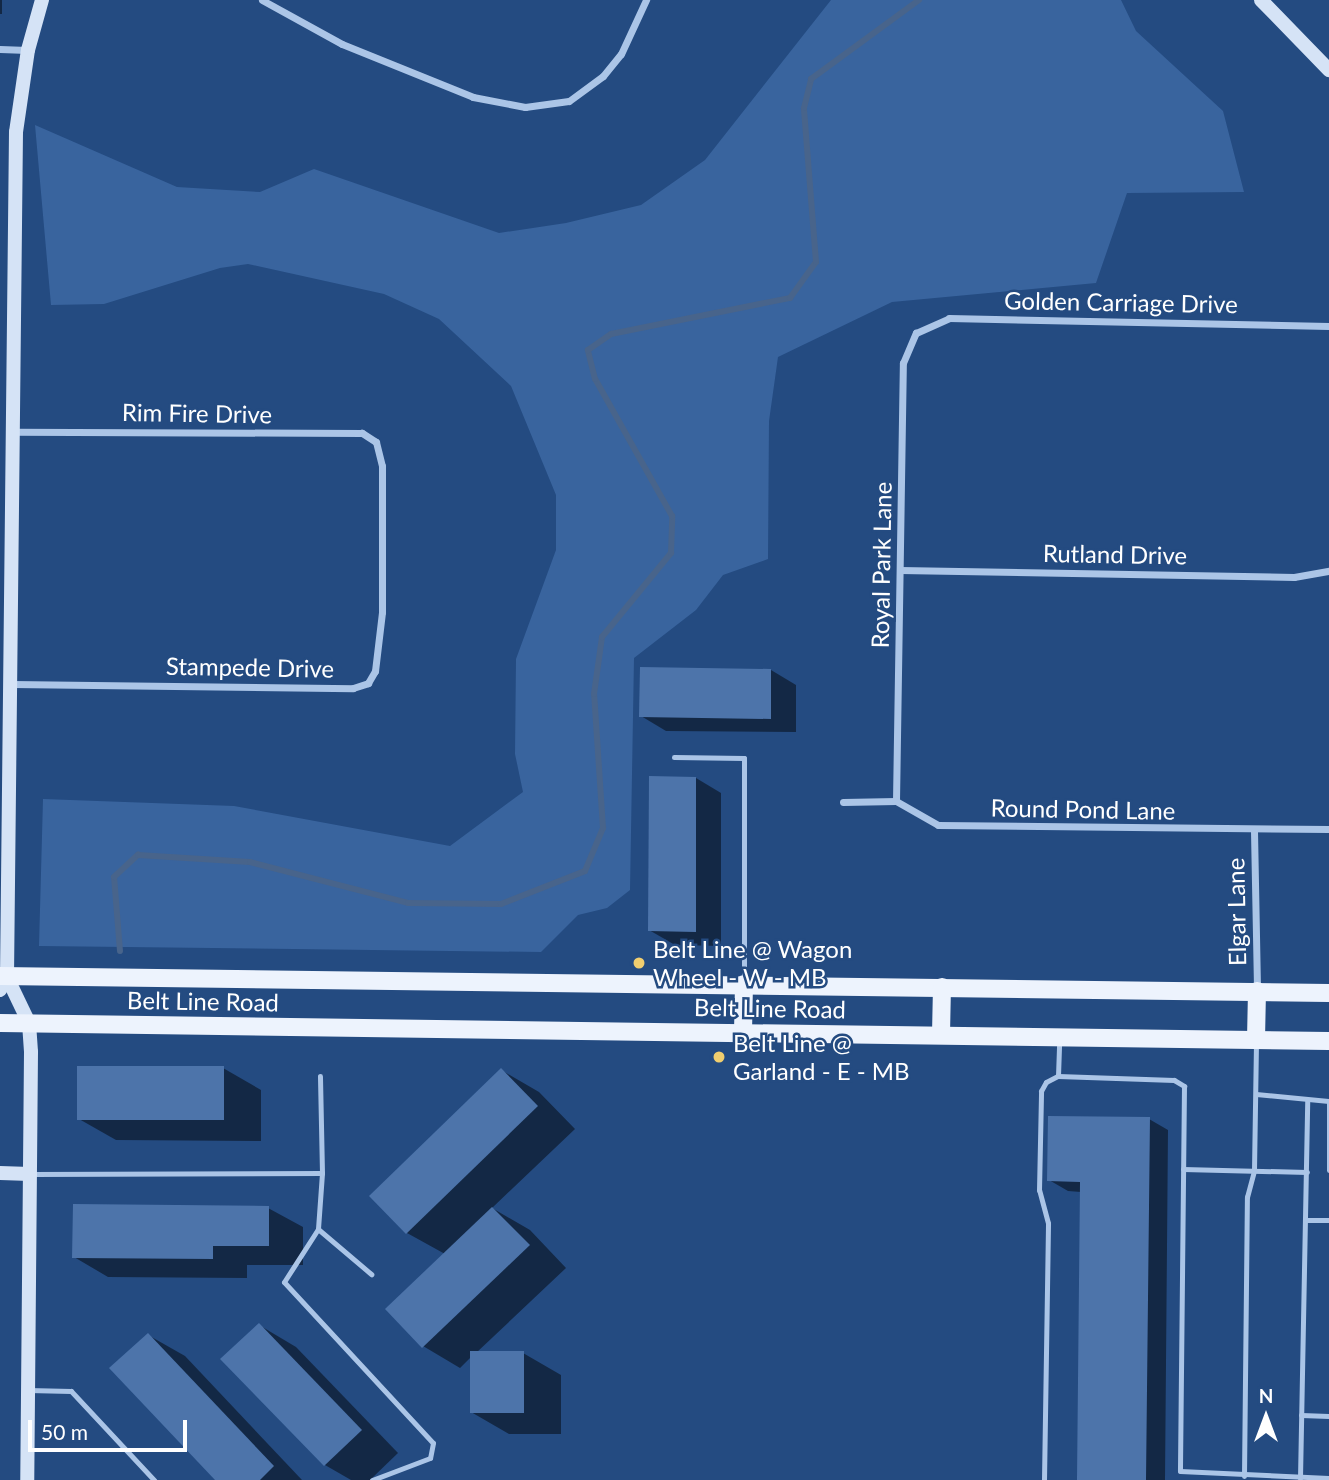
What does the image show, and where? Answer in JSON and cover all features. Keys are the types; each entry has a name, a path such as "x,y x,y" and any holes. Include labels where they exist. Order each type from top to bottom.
{"main road":[{"name":"Belt Line Road","path":"2,981 744,984 1329,993"},
{"path":"743,1032 744,984"},
{"path":"941,1034 942,987"},
{"path":"1256,1039 1257,991"},
{"name":"Belt Line Road","path":"0,1023 1329,1041"}],"street":[{"path":"27,1480 29,1023 2,981 5,740 12,684 7,527 14,432 16,132 28,50 42,0"},
{"path":"262,0 342,44 473,97 525,107 569,101 603,76 621,54 646,0"},
{"path":"1261,0 1329,71"},
{"path":"0,49 28,50"},
{"name":"Golden Carriage Drive","path":"916,333 949,318 1329,326"},
{"name":"Royal Park Lane","path":"896,802 903,363 916,333"},
{"name":"Rim Fire Drive","path":"14,432 362,433 376,442"},
{"name":"Stampede Drive","path":"12,684 327,689 368,682 381,654 383,505 376,442"},
{"name":"Rutland Drive","path":"901,570 1294,577 1329,571"},
{"name":"Round Pond Lane","path":"843,802 896,802 938,825 1254,831 1329,829"},
{"name":"Elgar Lane","path":"1254,831 1257,991"},
{"path":"0,1172 30,1174"}],"lane":[{"path":"674,757 744,758 744,984"},
{"path":"1058,1076 1059,1036"},
{"path":"1244,1476 1247,1197 1254,1170 1256,1039"},
{"path":"320,1076 322,1173 318,1229 284,1282 433,1443 430,1458 372,1480"},
{"path":"1044,1480 1048,1223 1039,1189 1041,1091 1046,1082 1058,1076 1174,1080 1184,1086 1180,1471 1189,1475 1329,1479"},
{"path":"1255,1094 1329,1101 1329,1170"},
{"path":"1300,1478 1307,1100"},
{"path":"1183,1169 1307,1172"},
{"path":"30,1174 322,1173"},
{"path":"1305,1220 1329,1220"},
{"path":"318,1229 371,1274"},
{"path":"27,1390 71,1391 154,1480"},
{"path":"1301,1415 1329,1416"}],"shaded area":[{"path":"831,0 1121,0 1136,31 1223,111 1244,192 1127,193 1096,283 892,302 778,357 769,421 768,559 723,575 696,610 634,658 630,890 607,908 578,915 541,952 39,946 43,799 234,806 450,846 523,792 515,754 516,659 556,550 556,495 511,386 439,319 384,294 248,264 220,268 104,304 51,305 35,125 177,187 260,192 314,169 499,233 566,223 641,205 705,160"}],"building":[{"path":"640,667 771,669 771,719 639,717"},
{"path":"649,776 696,777 696,932 648,931"},
{"path":"77,1066 224,1066 224,1120 77,1120"},
{"path":"501,1068 538,1106 406,1234 369,1196"},
{"path":"1048,1116 1150,1117 1146,1480 1077,1480 1080,1182 1047,1181"},
{"path":"73,1204 269,1206 269,1246 213,1246 213,1259 72,1258"},
{"path":"492,1207 530,1245 422,1348 385,1309"},
{"path":"259,1323 362,1430 324,1466 220,1359"},
{"path":"148,1333 274,1466 260,1480 215,1480 109,1368"},
{"path":"470,1351 524,1351 524,1413 470,1413"}],"waterway":[{"path":"120,951 114,877 138,855 250,862 408,903 501,904 585,871 603,828 594,694 602,637 671,553 672,516 595,379 588,350 611,334 790,298 816,262 804,108 811,79 919,0"}],"place":[{"name":"Belt Line @ Wagon Wheel - W - MB","path":"639,963"},
{"name":"Belt Line @ Garland - E - MB","path":"719,1057"}]}
